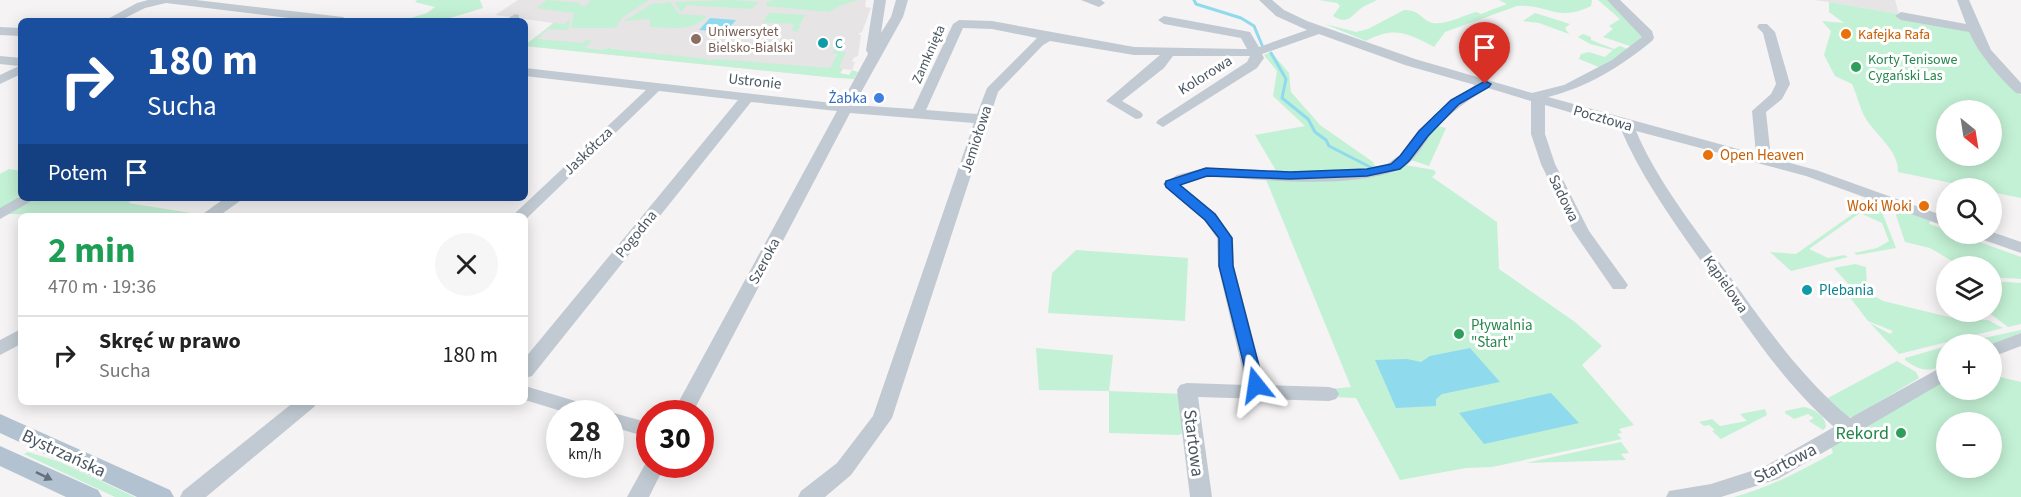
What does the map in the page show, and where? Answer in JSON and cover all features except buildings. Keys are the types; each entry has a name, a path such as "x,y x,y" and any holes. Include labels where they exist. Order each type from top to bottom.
{"main road":[{"name":"Bystrzańska","path":"0,423 161,497"},
{"name":"Bystrzańska","path":"0,455 88,497"}],"street":[{"path":"116,18 141,5 165,0 310,18"},
{"path":"874,54 872,50 880,0"},
{"name":"Szeroka","path":"690,400 874,54 897,16 902,0"},
{"path":"1535,98 1569,88 1617,63 1648,38 1646,32 1613,0"},
{"path":"1963,0 1983,51 1993,64 2021,90"},
{"name":"Pocztowa","path":"1262,1 1290,18 1317,30 1410,62 1822,177 1936,218"},
{"path":"247,18 258,12"},
{"path":"1901,16 1973,29"},
{"path":"1164,20 1248,36 1255,52"},
{"name":"Zamknięta","path":"918,114 959,24 992,25 1048,37"},
{"path":"1763,27 1769,32 1783,84 1777,96 1759,111 1764,161"},
{"path":"1048,37 1123,50 1255,52 1317,30"},
{"path":"0,31 18,32"},
{"name":"Jemiołowa","path":"809,497 844,469 882,418 995,86 1039,42 1048,37"},
{"path":"1136,115 1113,101 1159,65 1169,52"},
{"name":"Kolorowa","path":"1163,123 1252,65 1258,58 1255,52"},
{"path":"0,60 18,62"},
{"path":"0,80 18,71"},
{"name":"Ustronie","path":"528,72 846,108 983,118"},
{"path":"1256,385 1226,266 1225,238 1210,217 1171,184 1206,172 1290,175 1367,172 1395,166 1404,159 1423,133 1455,102 1485,84"},
{"name":"Jaskółcza","path":"523,213 656,87"},
{"name":"Pogodna","path":"528,367 748,97"},
{"name":"Sadowa","path":"1535,98 1538,134 1548,164 1575,221 1619,285"},
{"name":"Kąpielowa","path":"1626,124 1636,148 1685,226 1776,354 1814,399 1848,428"},
{"path":"0,214 24,201"},
{"path":"213,213 231,201"},
{"path":"2002,242 2021,249"},
{"path":"0,349 18,337"},
{"path":"2002,347 2021,339"},
{"name":"Startowa","path":"1677,497 1711,492 1771,473 1936,377"},
{"name":"Startowa","path":"1201,497 1187,390 1329,394"},
{"path":"528,394 548,400"},
{"path":"190,497 303,405"},
{"path":"638,497 648,478"}],"shaded area":[{"name":"Uniwersytet Bielsko-Bialski","path":"518,0 866,0 865,7 871,8 862,32 858,34 861,35 858,56 853,58 852,62 855,62 852,70 843,69 837,78 528,46 528,44 553,23 495,15"},
{"path":"1814,0 1895,0 1899,14 1829,2"}],"green space":[{"path":"417,0 480,0 483,8 450,18 411,18 427,13 435,7 415,2"},
{"path":"547,0 580,3 579,5 585,6 591,1 586,0 649,0 623,17 615,28 571,28 574,13 537,8"},
{"path":"733,0 758,2 752,9 687,5 681,12 674,2"},
{"path":"774,0 858,0 829,12 766,6 767,2"},
{"path":"1319,0 1377,0 1344,20 1333,16 1340,6 1337,3"},
{"path":"1499,0 1592,0 1591,6 1569,13 1517,6 1445,32 1434,47 1400,33 1376,36 1366,41 1325,24 1356,32 1368,29 1404,10 1410,10 1429,22 1444,23 1476,12 1481,14 1507,4"},
{"path":"1598,0 1607,0 1646,35 1633,47 1603,37 1613,29 1609,26 1620,19"},
{"path":"670,2 679,14 707,16 694,25 681,28 650,27 650,19 624,21 652,4"},
{"path":"1829,2 1899,14 1969,30 1991,66 2021,95 2021,198 2002,194 2002,178 1936,178 1936,180 1898,172 1895,157 1866,119 1852,84 1835,76 1824,55 1831,31 1822,21 1844,23 1829,12"},
{"path":"769,13 805,15 800,24 796,25 801,25 796,32 792,30 794,24 763,22"},
{"path":"1535,13 1570,24 1565,28 1569,34 1539,23 1523,21"},
{"path":"570,19 569,28 566,30 548,29 537,39 583,43 587,40 592,41 585,48 602,50 611,47 611,49 708,59 707,61 715,59 830,68 838,54 832,53 839,43 843,43 841,52 846,52 839,67 842,69 840,73 849,75 852,70 858,72 854,79 838,78 528,46 528,42 554,23 564,24"},
{"path":"1583,34 1591,37 1591,40 1614,49 1620,46 1630,50 1599,67 1579,59 1581,54 1589,52 1605,57 1613,50 1590,44 1578,37"},
{"path":"1271,52 1289,73 1291,92 1320,125 1373,162 1376,168 1278,174 1255,135 1305,126 1273,96 1277,71 1264,55"},
{"path":"1438,126 1446,128 1429,166 1411,160 1419,146"},
{"name":"Pływalnia \"Start\"","path":"1405,165 1434,170 1436,173 1432,177 1497,222 1499,269 1575,322 1602,346 1582,365 1634,425 1619,429 1622,433 1617,434 1622,439 1492,467 1466,468 1400,480 1356,398 1333,397 1330,389 1351,387 1265,177"},
{"path":"9,169 18,170 18,200 0,212 0,174"},
{"path":"1874,199 1880,207 1896,248 1857,255 1854,253 1877,248 1889,241 1882,223 1860,213 1809,249 1828,258 1844,255 1848,257 1791,271 1770,252 1796,254"},
{"path":"27,201 131,201 128,203 191,213 18,213 5,214"},
{"path":"1901,210 1931,220 1929,224 1936,226 1936,244 1985,244 2021,257 2021,279 2002,278 2002,256 1943,256 1930,248 1905,242 1895,212"},
{"path":"1076,250 1188,258 1185,321 1048,313 1052,273"},
{"path":"1855,264 1866,267 1867,287 1850,286 1834,268"},
{"path":"2002,282 2021,283 2021,324 2008,327 2001,322"},
{"path":"1845,291 1865,291 1883,301 1936,314 1936,322 1992,322 2003,328 1979,334 1936,334 1936,345 1899,354 1870,323 1890,334 1893,331 1868,321"},
{"path":"2021,330 2021,333 2002,340 2002,334"},
{"path":"1036,348 1113,355 1109,391 1039,390"},
{"path":"1936,349 1936,368 1921,369 1905,358"},
{"path":"1897,361 1916,372 1919,378 1855,416 1847,418 1826,399"},
{"name":"Rekord","path":"2002,377 2021,382 2021,497 1734,497 1773,483 1821,460 1833,453 1831,447 1936,385 1936,400 2002,400"},
{"path":"1109,391 1184,394 1185,433 1178,435 1109,433"},
{"path":"1804,407 1822,416 1826,427 1823,430 1809,421 1814,418 1808,414 1794,419 1785,413 1785,411"},
{"path":"1765,409 1767,415 1721,439 1709,425 1704,426 1699,422 1712,419 1720,426 1747,421 1740,414"},
{"path":"1621,442 1629,453 1621,454 1626,460 1526,463"},
{"path":"28,452 60,462 135,497 115,497 24,454"}],"water":[{"path":"710,18 736,20 725,32 699,30"},
{"path":"1470,348 1500,382 1442,394 1436,399 1436,406 1396,408 1375,360 1407,359 1421,362 1430,356"},
{"path":"1551,393 1579,423 1484,444 1459,413"}],"waterway":[{"path":"1194,0 1196,4 1241,18 1254,26 1262,45"},
{"path":"1271,53 1286,79 1282,98 1308,119 1315,132 1326,140 1329,146 1372,168"}],"place":[{"name":"Kafejka Rafa","path":"1846,34"},
{"name":"Uniwersytet Bielsko-Bialski","path":"696,39"},
{"name":"C","path":"823,43"},
{"name":"Korty Tenisowe Cygański Las","path":"1856,67"},
{"name":"Żabka","path":"879,98"},
{"name":"Open Heaven","path":"1708,155"},
{"name":"Woki Woki","path":"1924,206"},
{"name":"Plebania","path":"1807,290"},
{"name":"Pływalnia \"Start\"","path":"1459,334"},
{"name":"Rekord","path":"1901,433"}],"route":[{"path":"1256,385 1225,262 1225,238 1210,217 1171,184 1201,172 1264,176 1367,172 1386,169 1400,163 1423,133 1455,102 1485,84"}]}
